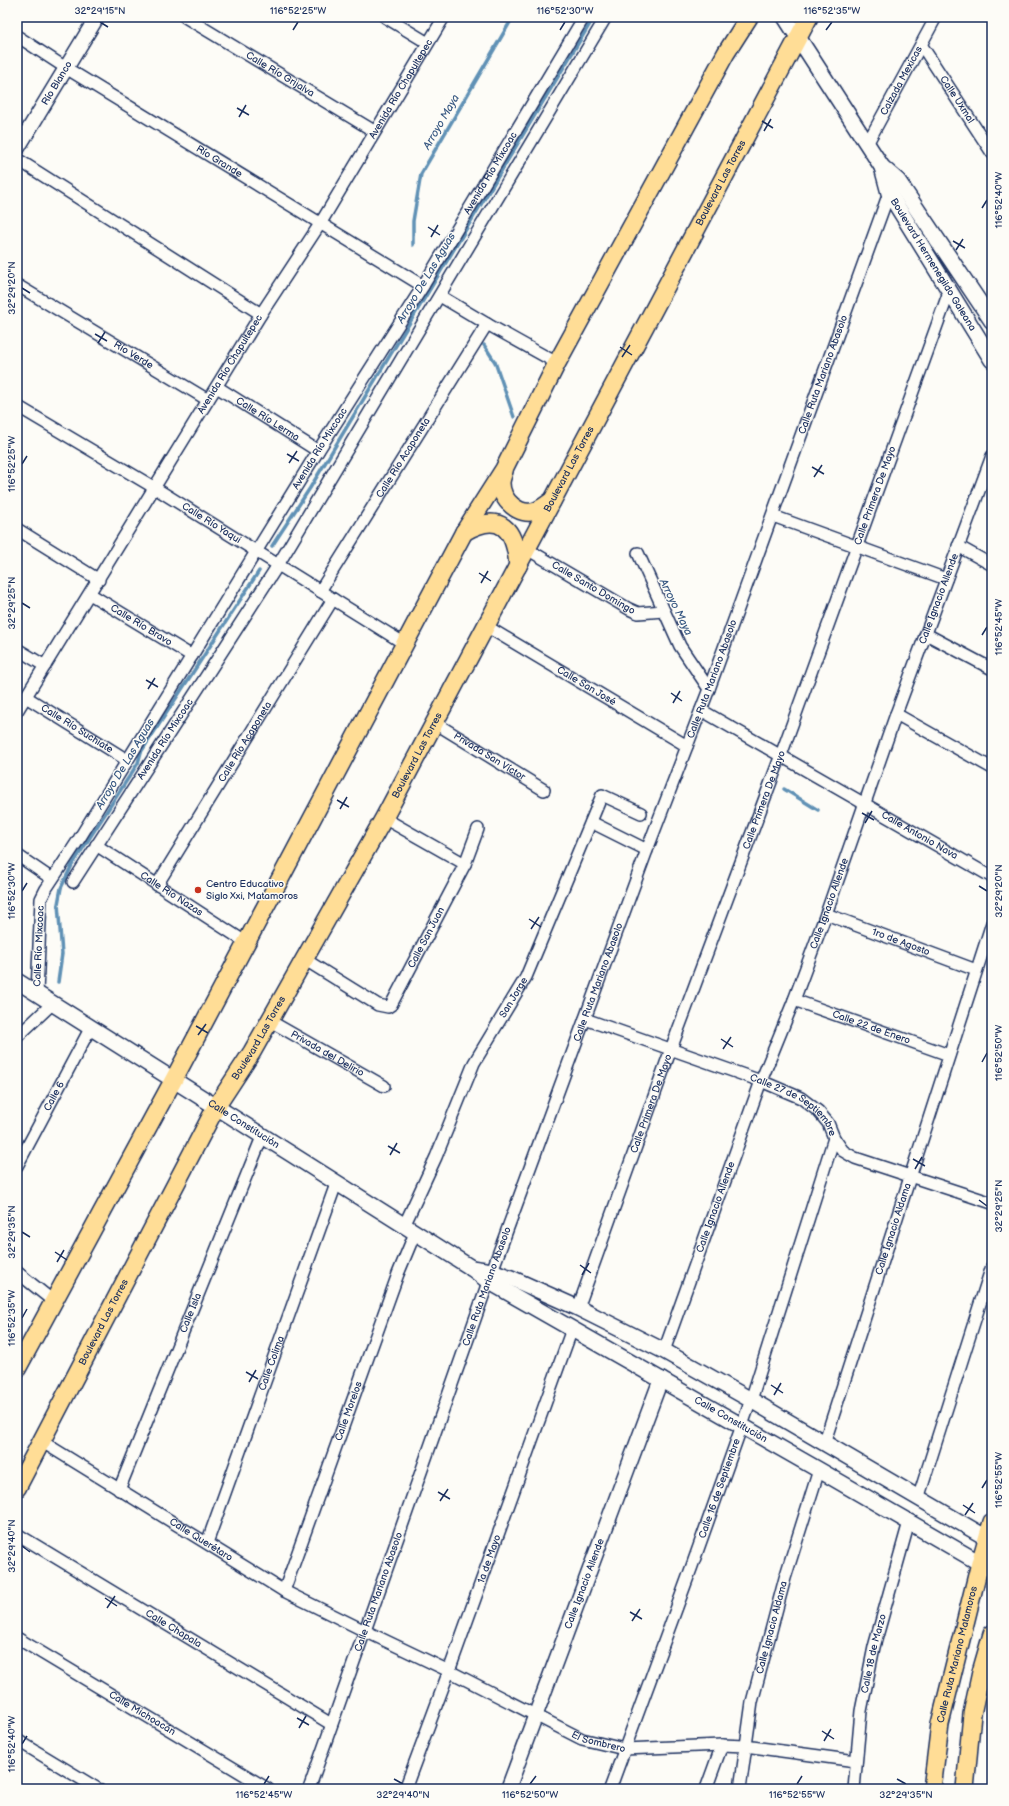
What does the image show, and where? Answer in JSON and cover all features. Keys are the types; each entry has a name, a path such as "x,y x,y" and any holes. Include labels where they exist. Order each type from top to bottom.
{"main road":[{"path":"17,1369 174,1080 464,532 504,469 557,363 726,53 749,17"},
{"name":"Boulevard Hermenegildo Galeana","path":"785,17 882,167 898,181 992,321"},
{"name":"Boulevard Las Torres","path":"17,1488 216,1107 252,1052 384,818 809,17"},
{"name":"Boulevard Hermenegildo Galeana","path":"882,167 889,193 992,360"},
{"path":"504,469 501,483 503,495 509,503 517,509 534,511 553,500"},
{"path":"464,532 484,523 492,523 505,528 514,541 518,566"},
{"name":"Calle Constitución","path":"17,981 336,1184 470,1267 490,1276 578,1308 664,1351 989,1540"},
{"name":"Calle Constitución","path":"490,1276 572,1329 986,1566"},
{"name":"Calle Ruta Mariano Matamoros","path":"932,1789 940,1724 986,1566 992,1522"},
{"path":"965,1789 972,1714 981,1672 992,1634"}],"street":[{"name":"Río Blanco","path":"17,149 97,17"},
{"name":"Calle Río Grijalva","path":"186,17 374,131"},
{"path":"385,17 428,43"},
{"name":"Avenida Río Chapultepec","path":"17,711 99,580 261,314 320,224 374,131 444,17"},
{"name":"Avenida Río Mixcoac","path":"52,879 128,760 318,451 423,286 584,17"},
{"name":"Avenida Río Mixcoac","path":"73,882 278,565 606,17"},
{"name":"Calzada Mexicas","path":"867,144 922,46 936,17"},
{"name":"Río Grande","path":"17,36 66,68 423,286"},
{"name":"Calle Uxmal","path":"922,46 992,153"},
{"path":"17,159 261,314"},
{"name":"Calle Ruta Mariano Abasolo","path":"309,1789 490,1276 647,850 773,516 889,193 898,181"},
{"name":"Río Verde","path":"17,285 208,400"},
{"name":"Calle Primera De Mayo","path":"578,1308 671,1049 781,755 949,292"},
{"path":"440,296 557,363"},
{"name":"Calle Río Acaponeta","path":"320,591 487,324"},
{"name":"Calle Río Lerma","path":"217,386 318,451"},
{"name":"Calle Río Yaqui","path":"17,406 155,488 405,644"},
{"name":"Calle Ignacio Allende","path":"664,1351 761,1081 794,1000 826,914 896,714 992,456"},
{"path":"773,516 946,579"},
{"path":"17,529 99,580"},
{"path":"958,546 992,565"},
{"name":"Calle Santo Domingo","path":"527,549 638,613 664,611"},
{"path":"638,554 680,646 709,689"},
{"name":"Calle Río Bravo","path":"90,594 192,656"},
{"name":"Calle Río Acaponeta","path":"157,885 333,599"},
{"name":"Calle San José","path":"486,626 687,746"},
{"path":"926,634 992,669"},
{"path":"17,648 45,666"},
{"name":"Calle Río Suchiate","path":"26,697 128,760"},
{"name":"Calle Antonio Nava","path":"701,710 992,877"},
{"path":"896,714 992,768"},
{"name":"Privada San Víctor","path":"435,723 544,790"},
{"name":"San Jorge","path":"410,1230 436,1157 474,1063 526,977 602,795 641,813"},
{"path":"384,818 465,864 478,829"},
{"path":"591,822 647,850"},
{"name":"Calle Río Nazas","path":"96,845 247,943"},
{"path":"17,855 52,879"},
{"name":"Calle San Juan","path":"304,959 378,1005 388,1007 394,1002 465,864"},
{"name":"Calle Río Mixcoac","path":"37,993 42,899 43,894 52,879"},
{"name":"1ro de Agosto","path":"826,914 976,970"},
{"name":"Calle Ignacio Aldama","path":"824,1444 992,923"},
{"name":"Calle 22 de Enero","path":"794,1000 949,1055"},
{"path":"17,1037 53,1003"},
{"name":"Calle 27 de Septiembre","path":"585,1019 761,1081 801,1098 818,1111 828,1123 834,1138 844,1151 855,1158 992,1203"},
{"name":"Privada del Delirio","path":"270,1021 384,1086"},
{"name":"Calle 6","path":"17,1166 91,1027"},
{"name":"Calle Isla","path":"119,1490 262,1137"},
{"name":"Calle 16 de Septiembre","path":"610,1789 692,1566 750,1400 834,1138"},
{"name":"Calle Colima","path":"206,1543 336,1184"},
{"name":"Calle Morelos","path":"284,1591 398,1274 410,1230"},
{"path":"918,1499 992,1266"},
{"path":"17,1272 53,1301"},
{"name":"1a de Mayo","path":"405,1789 450,1671 572,1329"},
{"name":"Calle Ignacio Allende","path":"508,1789 661,1379"},
{"name":"Calle Querétaro","path":"41,1441 284,1591 365,1631"},
{"name":"Calle Ignacio Aldama","path":"740,1789 752,1702 785,1578 820,1470"},
{"name":"Calle 18 de Marzo","path":"854,1789 861,1711 874,1647 909,1522"},
{"name":"Calle Chapala","path":"17,1534 331,1724"},
{"name":"El Sombrero","path":"365,1631 450,1671 582,1739 624,1749 722,1745 745,1746 856,1761"},
{"name":"Calle Michoacán","path":"17,1638 268,1789"},
{"path":"17,1740 98,1789"},
{"path":"706,1789 722,1745"}],"waterway":[{"name":"Arroyo Maya","path":"413,245 413,221 421,174 513,17"},
{"name":"Arroyo De Las Aguas","path":"272,546 310,488 594,17"},
{"name":"Arroyo Maya","path":"484,345 495,362 514,417"},
{"name":"Arroyo De Las Aguas","path":"58,982 62,954 58,904 61,888 72,865 138,763 141,752 259,571"},
{"name":"Arroyo Maya","path":"784,789 818,810"}],"place":[{"name":"Centro Educativo Siglo Xxi, Matamoros","path":"198,890"}]}
